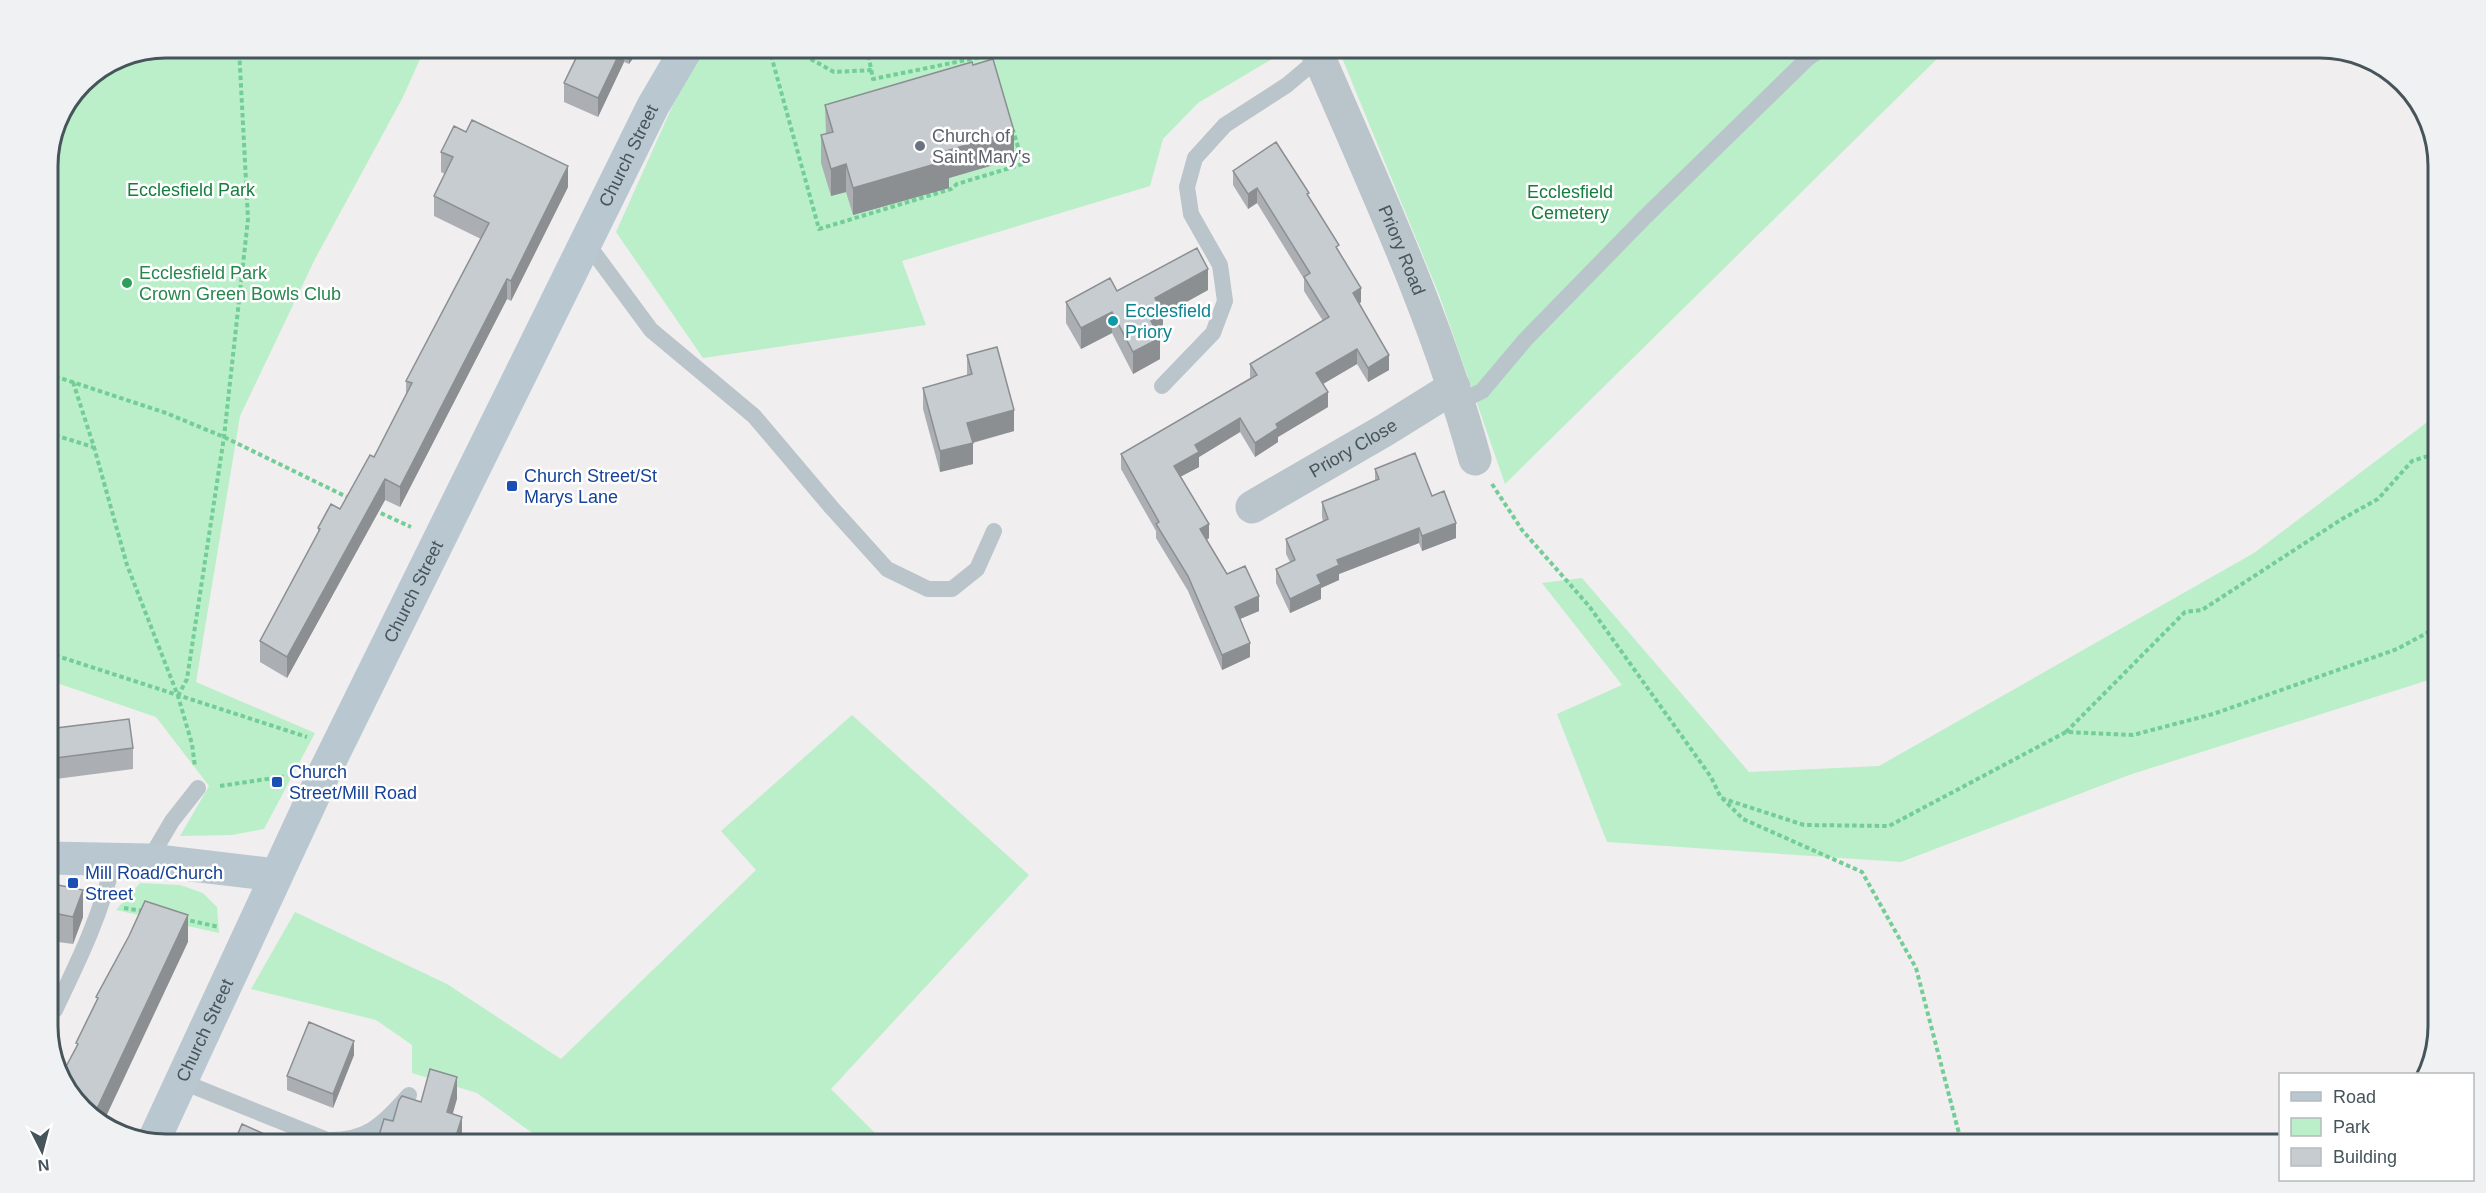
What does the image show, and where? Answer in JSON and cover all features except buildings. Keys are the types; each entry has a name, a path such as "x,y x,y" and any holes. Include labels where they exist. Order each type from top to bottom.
{"main road":[{"name":"Church Street","path":"157,1134 332,758 653,106 681,59"},
{"path":"59,858 149,860 276,875"}],"street":[{"name":"Priory Road","path":"1319,58 1397,235 1457,395 1475,459"},
{"name":"Priory Close","path":"1252,507 1385,430 1457,395"}],"lane":[{"path":"1162,386 1213,333 1225,301 1220,265 1191,214 1187,187 1195,158 1225,125 1287,85 1312,58"},
{"path":"1457,395 1482,391 1525,340 1645,217 1808,58"},
{"path":"586,243 651,330 754,416 887,569 928,589 952,589 977,569 994,531"},
{"path":"149,860 172,821 198,788"},
{"path":"59,1002 87,944 103,904 114,859"},
{"path":"183,1082 312,1134"},
{"path":"366,1134 388,1118 409,1095"}],"path":[{"path":"178,696 187,679 224,437 248,219 240,59"},
{"path":"772,59 819,229 951,189 957,184 1023,164 1010,120"},
{"path":"810,59 834,72 872,70"},
{"path":"869,59 873,79 971,59"},
{"path":"992,59 994,66"},
{"path":"59,378 166,413 224,437 353,499"},
{"path":"73,382 127,565 178,696 192,744 198,788 256,782 332,758"},
{"path":"59,436 94,447"},
{"path":"1722,798 1804,825 1889,826 2066,732 2185,612 2202,610 2342,519 2378,499 2412,460 2427,456"},
{"path":"1475,459 1522,530 1589,606 1711,777 1722,798 1743,819 1862,872 1916,968 1959,1134"},
{"path":"363,504 439,540"},
{"path":"2066,732 2133,735 2213,714 2397,649 2428,633"},
{"path":"59,657 178,696 332,758"},
{"path":"103,904 146,912"},
{"path":"179,918 249,934"}],"green space":[{"path":"1273,58 1198,103 1163,139 1150,186 902,261 926,325 703,358 616,232 685,78 698,59"},
{"name":"Ecclesfield Cemetery","path":"1342,58 1938,58 1505,484 1440,297"},
{"name":"Ecclesfield Park","path":"159,59 420,59 403,97 315,259 240,416 196,682 315,733 264,829 232,835 180,836 209,786 156,717 59,684 59,152 64,132 77,106 95,85 119,70 138,62"},
{"path":"2427,422 2428,680 2129,775 1901,862 1607,842 1557,714 1622,685 1542,583 1582,578 1749,772 1879,766 2254,553"},
{"path":"852,715 1029,875 831,1089 876,1134 534,1134 477,1093 412,1073 412,1045 376,1020 251,989 295,912 447,984 561,1059 756,870 721,831"},
{"path":"140,883 180,885 203,893 217,907 219,933 116,910"}],"place":[{"name":"Church of Saint Mary's","path":"920,146"},
{"name":"Ecclesfield Park Crown Green Bowls Club","path":"127,283"},
{"name":"Ecclesfield Priory","path":"1113,321"},
{"name":"Church Street/St Marys Lane","path":"512,486"},
{"name":"Church Street/Mill Road","path":"277,782"},
{"name":"Mill Road/Church Street","path":"73,883"}]}
